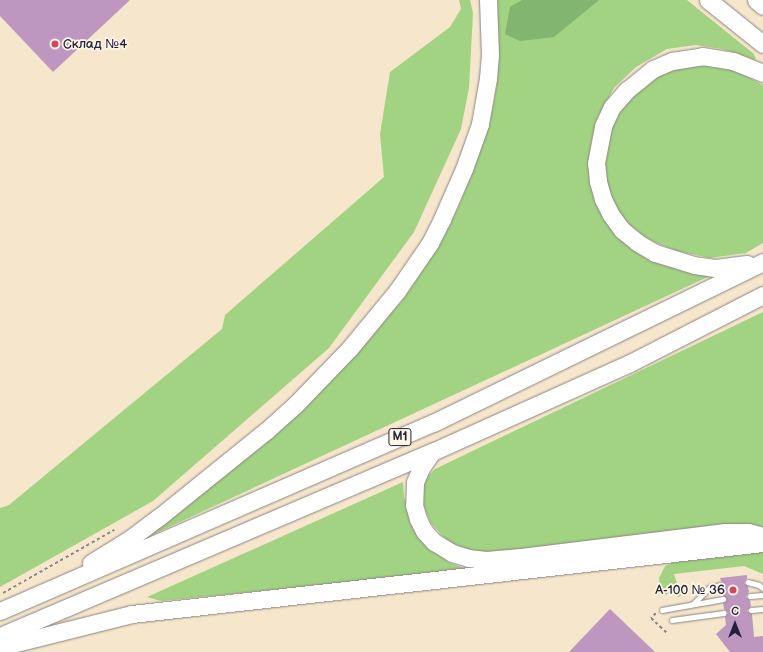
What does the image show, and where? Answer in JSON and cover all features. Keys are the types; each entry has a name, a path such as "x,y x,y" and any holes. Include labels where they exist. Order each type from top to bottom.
{"highway":[{"path":"31,598 131,538 242,452 295,405 350,348 397,292 430,243 442,219 464,169 480,124 488,85 490,54 488,0"},
{"path":"708,0 763,44"},
{"path":"756,0 763,6"},
{"path":"763,73 733,61 702,56 672,61 653,69 627,90 612,107 603,126 596,163 598,181 603,199 611,215 622,230 655,253 676,260 715,268 763,261"},
{"name":"М1","path":"0,611 433,423 763,261"},
{"name":"М1","path":"0,636 432,452 630,363 763,295"},
{"path":"432,452 421,468 416,482 414,505 424,531 434,542 452,554 486,560 725,532 748,532 763,536"},
{"path":"0,646 132,614 763,543"}],"lane":[{"path":"748,582 759,585 763,588"},
{"path":"693,604 709,588 721,585"},
{"path":"750,596 763,595"},
{"path":"662,610 723,598"},
{"path":"751,610 763,609"},
{"path":"672,620 724,612"}],"path":[{"path":"0,594 116,529"}],"green space":[{"path":"459,0 470,0 473,13 469,88 461,129 414,232 329,348 153,501 0,587 0,508 9,505 222,329 225,315 384,177 380,134 390,72 450,27 461,9"},
{"path":"496,0 687,0 754,54 756,60 722,49 696,45 667,49 636,67 614,88 597,119 591,144 589,170 608,223 712,275 154,534 141,536 364,343 402,301 434,253 459,206 477,159 492,112 497,83"},
{"path":"522,0 599,0 554,37 520,41 505,34 510,7"},
{"path":"706,66 737,71 763,85 763,243 746,253 710,258 677,251 644,238 621,217 607,194 602,163 610,128 627,101 648,81 677,68"},
{"path":"763,312 763,527 750,524 493,552 476,552 448,542 431,523 421,500 421,488 426,478 435,469"},
{"path":"403,482 404,497 411,518 420,537 433,551 450,563 469,570 161,601 147,597"},
{"path":"763,550 763,574 744,566 674,574 681,596 678,597 672,590 666,595 660,586 659,578 665,566 674,562"}],"building":[{"name":"Склад №4","path":"0,0 130,0 53,72 0,16"},
{"path":"747,575 744,583 748,586 749,592 746,597 750,600 751,606 747,611 752,614 754,637 763,636 763,652 730,652 716,634 726,625 725,617 728,613 724,609 723,603 727,599 722,595 722,589 725,584 720,578"},
{"path":"610,609 655,652 569,652"}],"place":[{"name":"Склад №4","path":"55,44"},
{"name":"А-100 № 36","path":"733,590"}]}
